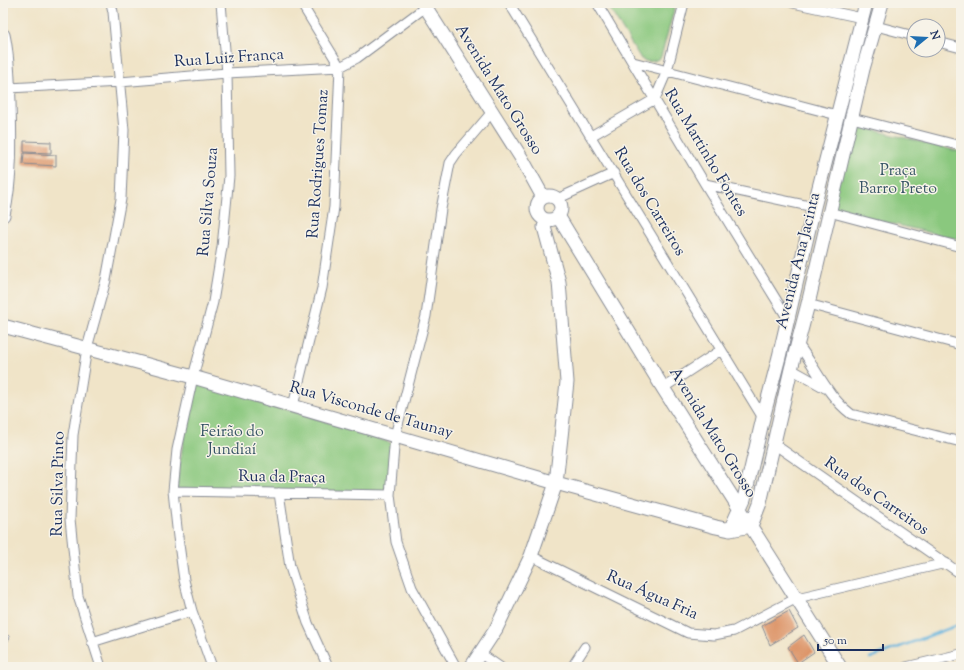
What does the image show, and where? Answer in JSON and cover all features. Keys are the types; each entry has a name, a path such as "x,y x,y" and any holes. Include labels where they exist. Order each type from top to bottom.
{"main road":[{"name":"Avenida Ana Jacinta","path":"739,509 744,499 814,208 866,3"},
{"name":"Avenida Ana Jacinta","path":"751,526 760,503 797,343 808,304 864,68 882,3"},
{"name":"Avenida Mato Grosso","path":"427,4 522,159 543,197"},
{"path":"3,35 9,88 10,144 3,216"},
{"path":"850,65 864,68"},
{"path":"471,667 496,629 531,556 556,483 567,382 559,282 544,227 560,213 560,205 557,198 550,196 543,197 538,202 537,210 540,216 553,218"},
{"name":"Avenida Mato Grosso","path":"553,218 840,667"},
{"path":"802,261 817,266"},
{"name":"Rua Visconde de Taunay","path":"3,326 193,377 556,483 730,530 751,526"},
{"path":"753,458 770,463"},
{"path":"730,530 739,509"}],"street":[{"name":"Rua Silva Pinto","path":"101,667 78,596 70,519 73,435 87,348 106,280 121,199 124,130 111,3"},
{"name":"Rua Silva Souza","path":"212,667 192,611 184,580 173,491 177,450 193,377 213,302 229,176 227,73 221,3"},
{"path":"301,3 340,67"},
{"name":"Rua dos Carreiros","path":"509,3 763,418"},
{"name":"Rua Martinho Fontes","path":"598,3 705,184 788,319"},
{"path":"591,136 655,99 667,71 684,3"},
{"path":"793,3 862,18"},
{"name":"Rua Luiz França","path":"9,88 340,67 357,58 427,4"},
{"path":"876,26 906,34"},
{"path":"946,44 961,48"},
{"path":"633,62 837,115"},
{"name":"Rua Rodrigues Tomaz","path":"294,406 322,288 334,207 340,67"},
{"path":"456,667 412,588 396,542 390,495 395,436 426,316 441,209 450,163 492,112"},
{"path":"852,118 961,146"},
{"path":"557,198 614,173"},
{"path":"705,184 814,208"},
{"path":"829,212 961,247"},
{"path":"808,304 961,345"},
{"path":"797,343 826,389 841,407 851,414 961,442"},
{"path":"663,388 722,350"},
{"path":"791,369 826,389"},
{"name":"Rua dos Carreiros","path":"774,444 961,574"},
{"name":"Rua da Praça","path":"173,491 390,495"},
{"path":"279,493 290,567 308,623 328,667"},
{"name":"Rua Água Fria","path":"531,556 688,633 714,635 734,631 797,598 946,563"},
{"path":"92,642 192,611"},
{"path":"572,667 585,647"},
{"path":"480,654 500,667"},
{"path":"906,667 961,654"}],"green space":[{"path":"606,3 676,3 661,57 651,61 641,59"},
{"name":"Praça Barro Preto","path":"854,125 961,152 961,240 830,209"},
{"name":"Feirão do Jundiaí","path":"193,378 391,443 389,493 176,489"}],"building":[{"path":"24,141 51,142 51,153 24,152"},
{"path":"24,153 56,155 56,166 23,164"},
{"path":"789,611 798,628 770,645 762,626"},
{"path":"804,635 814,652 798,663 788,647"}],"waterway":[{"path":"870,658 961,624"}]}
